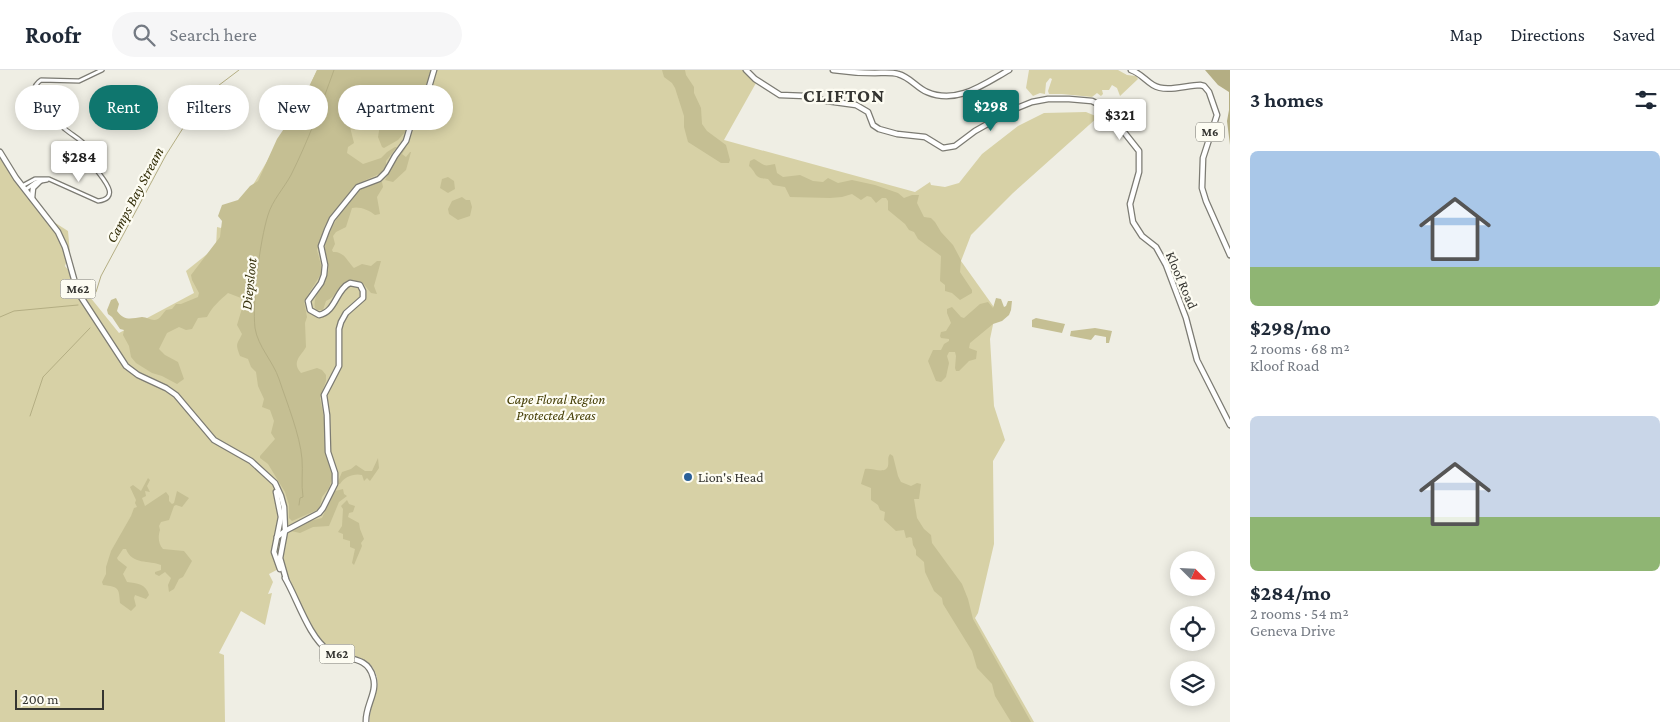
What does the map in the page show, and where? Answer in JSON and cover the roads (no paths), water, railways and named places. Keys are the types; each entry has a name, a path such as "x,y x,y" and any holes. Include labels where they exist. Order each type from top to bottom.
{"main road":[{"path":"276,538 284,531 319,514 334,485 336,474 327,451 327,413 324,395 339,364 339,329 341,322 347,312 361,301 364,295 360,285 349,283 344,286 327,312 319,315 310,310 309,298 321,282 325,272 322,242 331,221 357,188 379,179 386,172 405,142 414,114 429,87 434,70"},
{"name":"Kloof Road","path":"746,70 755,79 780,95 806,96 827,102 856,105 868,112 873,125 879,129 897,134 925,137 943,148 955,146 991,122 1020,106 1032,102 1062,99 1088,101 1102,105 1138,151 1139,172 1130,204 1133,222 1139,234 1155,246 1166,265 1186,318 1197,360 1230,424"},
{"path":"833,70 897,74 907,78 928,93 951,97 968,92 1009,70"},
{"name":"M6","path":"1131,70 1160,88 1200,84 1209,92 1217,116 1204,156 1202,188 1230,255"},
{"name":"M62","path":"0,152 32,200 58,232 65,247 81,296 126,366 138,375 166,388 176,395 214,440 251,461 275,483 281,496 285,519 280,559 286,579"},
{"path":"32,200 32,189 40,181"},
{"name":"M62","path":"264,471 275,489 280,502 281,517 274,549 276,559 302,613 323,646 335,654 358,659 370,670 374,684 367,709 366,722"},
{"path":"276,538 280,538 283,541"},
{"path":"274,549 278,550 281,548"}],"street":[{"path":"24,188 40,178 49,178 98,200 106,198 109,192 108,184 95,166 87,147 64,128 36,97 35,86 38,82 45,80 82,80 102,70"},
{"path":"24,188 40,181 55,181"}],"waterway":[{"name":"Camps Bay Stream","path":"96,292 101,276 166,155 202,98 239,70"},
{"name":"Diepsloot","path":"299,505 300,498 303,497 299,440 279,379 262,348 255,328 257,271 262,240 270,210 297,162 334,70"},
{"name":"Camps Bay Stream","path":"0,317 14,311 78,305"},
{"name":"Camps Bay Stream","path":"30,416 43,377 90,328"}],"place":[{"name":"Lion's Head","path":"688,477"}],"district":[{"name":"CLIFTON","path":"844,95"}],"park label":[{"name":"Cape Floral Region Protected Areas","path":"556,408"}]}
